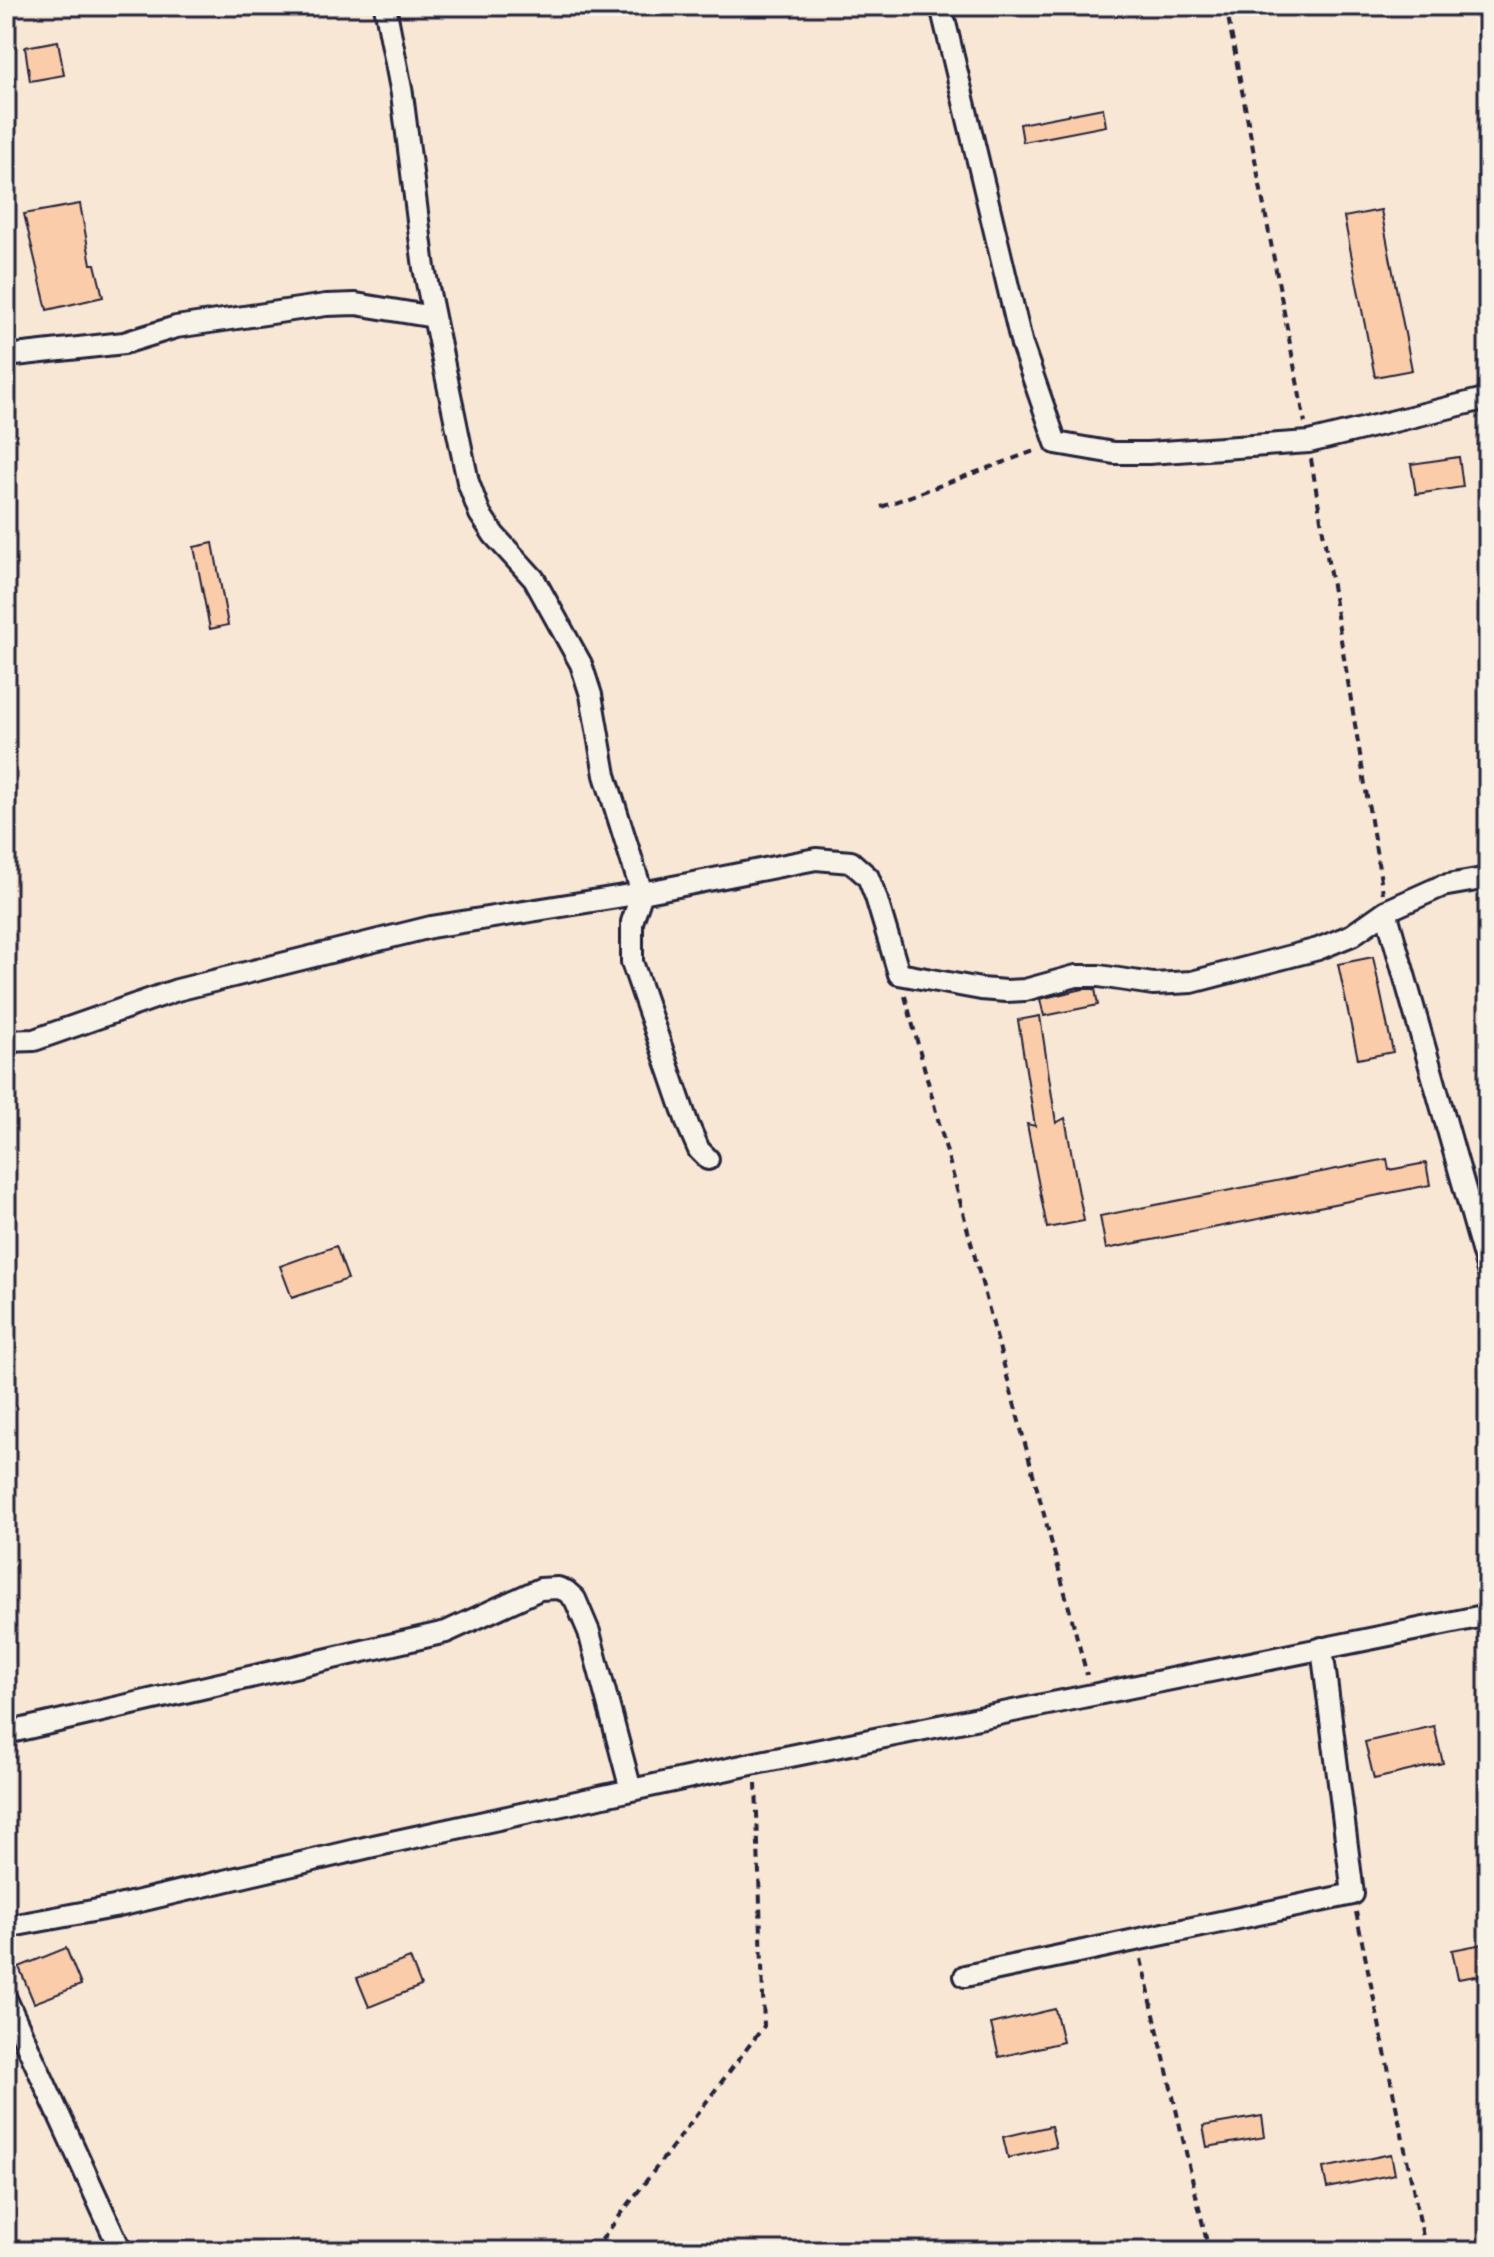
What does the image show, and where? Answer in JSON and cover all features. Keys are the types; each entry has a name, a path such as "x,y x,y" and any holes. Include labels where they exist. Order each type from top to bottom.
{"street":[{"path":"385,6 402,94 424,268 461,448 480,514 494,535 534,579 581,664 591,695 605,775 642,893 632,922 632,962 688,1125 699,1150 708,1159"},
{"path":"941,6 1022,345 1056,443 1114,453 1148,453 1309,442 1488,398"},
{"path":"6,356 124,343 176,327 326,305 356,304 434,317"},
{"path":"6,1041 34,1040 177,990 431,927 642,893 816,859 851,862 868,877 899,974 1006,991 1025,990 1076,976 1153,984 1192,982 1318,949 1352,935 1386,911 1442,886 1488,878"},
{"path":"1386,911 1488,1271"},
{"path":"6,1733 446,1632 540,1589 558,1588 575,1599 589,1632 631,1790"},
{"path":"6,1927 114,1907 756,1763 1488,1615"},
{"path":"965,1976 1353,1894 1322,1648"},
{"path":"6,1999 121,2251"}],"path":[{"path":"881,507 1056,443"},
{"path":"899,974 1092,1695"},
{"path":"593,2251 764,2026 756,1763"},
{"path":"1353,1894 1426,2251"},
{"path":"1137,1941 1209,2251"}],"building":[{"path":"58,41 64,75 30,81 25,47"},
{"path":"1103,108 1106,126 1023,142 1020,124"},
{"path":"80,204 91,264 95,264 103,297 47,310 24,214"},
{"path":"1381,210 1412,370 1375,377 1344,217"},
{"path":"1459,457 1463,487 1416,494 1411,464"},
{"path":"213,543 228,625 210,629 194,547"},
{"path":"1373,957 1393,1052 1358,1059 1338,964"},
{"path":"1095,989 1098,1005 1044,1016 1040,999"},
{"path":"1040,1016 1056,1123 1065,1118 1084,1221 1047,1228 1027,1124 1035,1126 1018,1020"},
{"path":"1387,1159 1389,1170 1426,1163 1430,1185 1106,1249 1100,1216"},
{"path":"336,1246 348,1279 292,1298 280,1266"},
{"path":"1434,1726 1443,1763 1374,1779 1365,1742"},
{"path":"1488,1943 1488,1974 1458,1979 1452,1950"},
{"path":"66,1948 81,1985 34,2003 19,1967"},
{"path":"410,1958 421,1986 369,2007 357,1978"},
{"path":"1055,2009 1063,2042 999,2057 991,2024"},
{"path":"1262,2116 1265,2137 1207,2147 1203,2126"},
{"path":"1051,2126 1056,2147 1008,2158 1003,2137"},
{"path":"1391,2154 1395,2174 1327,2188 1323,2168"}]}
